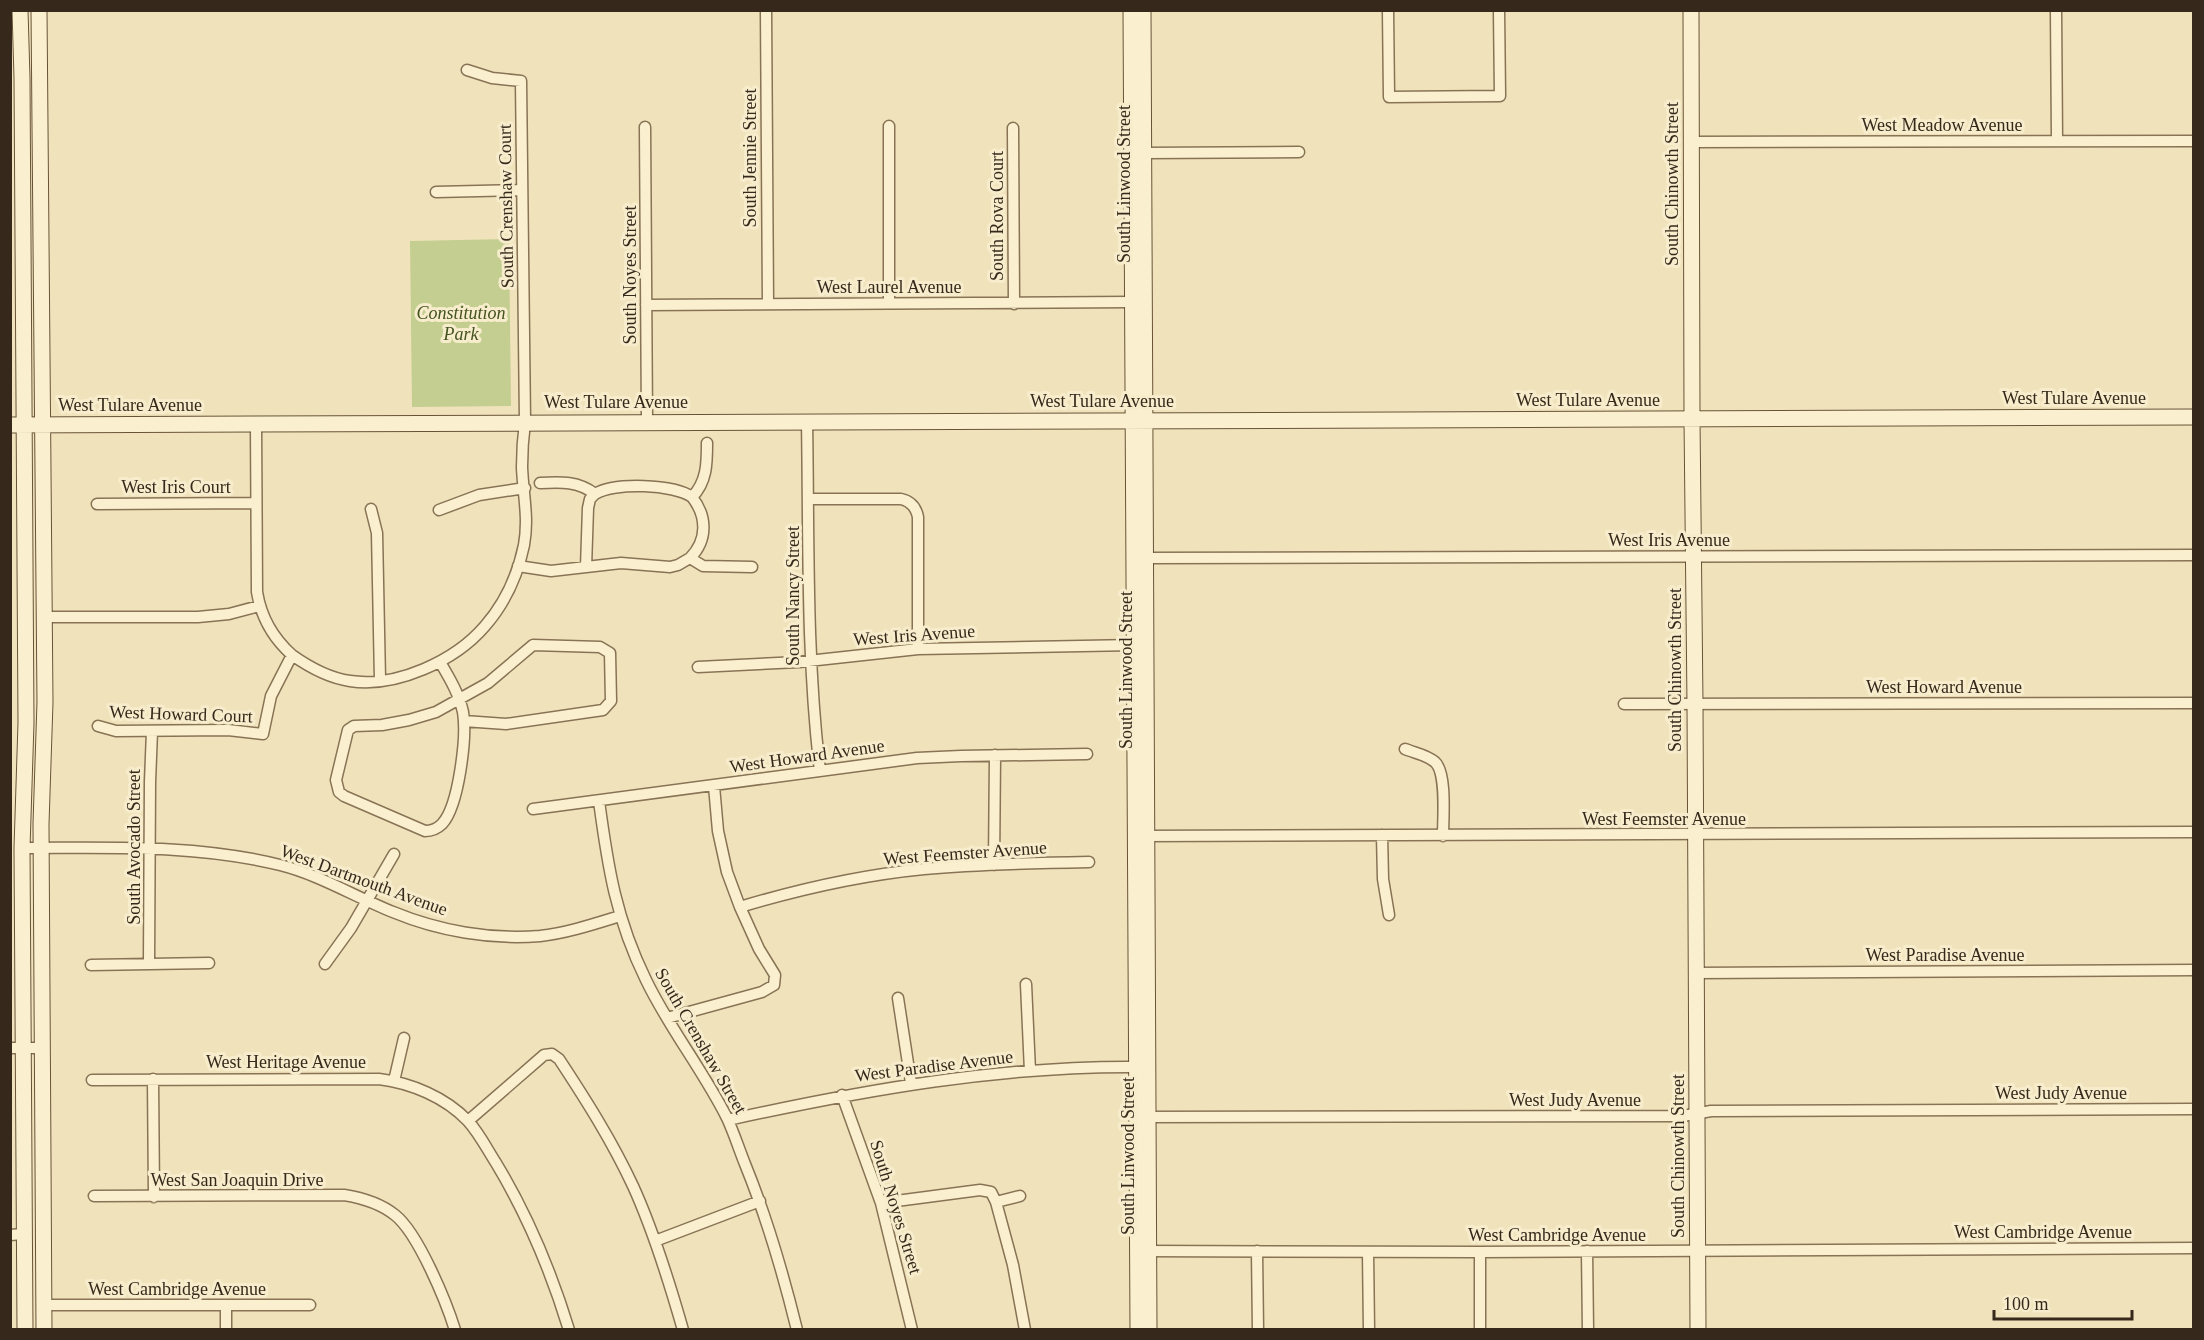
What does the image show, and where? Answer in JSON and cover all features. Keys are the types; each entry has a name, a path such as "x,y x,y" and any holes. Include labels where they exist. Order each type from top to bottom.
{"street":[{"path":"20,10 22,78 17,425 26,734 17,1048 17,1235 25,1329"},
{"path":"39,10 45,617 45,743 41,848 44,1329"},
{"name":"South Jennie Street","path":"766,10 768,304"},
{"name":"South Linwood Street","path":"1131,10 1132,302 1145,558 1141,836 1142,1117 1143,1251 1149,1329"},
{"name":"South Linwood Street","path":"1141,836 1133,570 1144,288 1143,10"},
{"path":"1388,10 1389,98 1500,96 1500,10"},
{"name":"South Chinowth Street","path":"1691,10 1698,1329"},
{"path":"2056,10 2057,141"},
{"name":"South Crenshaw Court","path":"467,70 492,78 521,81 525,422"},
{"path":"22,78 32,91 33,203 41,217"},
{"path":"1131,96 1137,113 1137,146 1144,153 1299,152"},
{"path":"889,126 889,303"},
{"name":"South Noyes Street","path":"645,128 647,422"},
{"name":"South Rova Court","path":"1013,128 1014,304"},
{"name":"West Meadow Avenue","path":"1691,142 2193,141"},
{"path":"436,192 522,190"},
{"path":"1132,302 1139,300 1144,288"},
{"name":"West Laurel Avenue","path":"646,305 1132,302"},
{"name":"West Tulare Avenue","path":"17,425 2193,417"},
{"name":"South Nancy Street","path":"807,421 809,661 819,771"},
{"path":"256,424 256,578 259,606 267,624 282,646 292,655 303,663 332,676 351,681 380,680 409,675 441,662 484,627 506,597 518,566 526,527 522,469 525,422"},
{"path":"692,497 703,482 707,443"},
{"path":"540,483 570,482 595,494"},
{"path":"518,566 551,571 586,567 621,563 670,567 678,565 698,550 704,531 703,516 692,497 678,489 611,487 595,494 590,499 586,567"},
{"path":"439,510 479,495 525,489"},
{"path":"808,499 901,499 914,506 918,517 918,650"},
{"name":"West Iris Court","path":"97,504 256,503"},
{"path":"371,508 377,533 380,680"},
{"name":"West Iris Avenue","path":"1145,558 2193,555"},
{"path":"690,558 703,566 752,567"},
{"path":"1133,570 1137,563 1145,558"},
{"path":"45,617 198,617 229,614 259,606"},
{"path":"441,662 458,693 460,700 464,721 457,790 451,809 442,824 433,830 425,831 339,792 336,780 348,730 354,726 382,725 436,712 460,700 488,683 533,645 600,646 610,653 611,701 603,710 506,724 464,721"},
{"name":"West Iris Avenue","path":"698,667 809,661 918,650 1134,645"},
{"name":"West Howard Court","path":"98,726 116,731 228,730 263,734 271,696 292,655"},
{"name":"West Howard Avenue","path":"1695,704 2193,703"},
{"path":"1624,704 1695,704"},
{"name":"South Avocado Street","path":"149,963 152,731"},
{"path":"1405,749 1437,764 1442,780 1443,836"},
{"name":"West Howard Avenue","path":"533,809 917,758 1088,754"},
{"path":"994,865 995,755"},
{"path":"667,1018 762,992 774,985 775,975 759,949 727,872 718,831 714,786"},
{"name":"South Crenshaw Street","path":"599,801 606,859 620,916 646,980 728,1120 760,1201 797,1329"},
{"name":"West Feemster Avenue","path":"1141,836 2193,832"},
{"path":"1382,836 1383,879 1389,915"},
{"name":"West Dartmouth Avenue","path":"22,848 195,850 281,866 331,883 419,922 460,932 504,936 541,936 582,928 620,916"},
{"path":"326,964 339,948 394,854"},
{"name":"West Feemster Avenue","path":"740,907 788,893 848,880 922,869 1089,862"},
{"path":"91,965 209,963"},
{"name":"West Paradise Avenue","path":"1696,973 2193,970"},
{"path":"1026,984 1030,1071"},
{"path":"898,998 911,1083"},
{"path":"394,1081 404,1038"},
{"path":"17,1048 43,1048"},
{"path":"468,1122 544,1055 552,1054 559,1059 598,1120 633,1186 655,1241 683,1329"},
{"name":"West Paradise Avenue","path":"728,1120 842,1095 911,1083 1030,1071 1142,1067"},
{"name":"West Heritage Avenue","path":"92,1080 343,1078 394,1081 418,1089 444,1102 468,1122 516,1196 538,1243 569,1329"},
{"path":"153,1079 154,1197"},
{"name":"South Noyes Street","path":"842,1095 881,1203 912,1329"},
{"name":"West Judy Avenue","path":"1142,1117 1683,1116 1711,1111 2193,1109"},
{"path":"881,1203 980,1190 991,1192 996,1202 1013,1265 1025,1329"},
{"name":"West San Joaquin Drive","path":"94,1196 344,1196 361,1198 380,1205 397,1216 410,1231 434,1278 455,1329"},
{"path":"996,1202 1020,1196"},
{"path":"655,1241 760,1201"},
{"path":"17,1235 33,1263 33,1294 38,1302 44,1305"},
{"name":"West Cambridge Avenue","path":"1143,1251 1480,1252 2193,1248"},
{"name":"South Linwood Street","path":"1138,1329 1143,1251"},
{"path":"1257,1251 1258,1329"},
{"path":"1587,1251 1588,1329"},
{"path":"1368,1252 1369,1329"},
{"path":"1480,1252 1480,1329"},
{"name":"West Cambridge Avenue","path":"44,1305 310,1305"},
{"path":"226,1306 226,1329"}],"green space":[{"name":"Constitution Park","path":"509,239 511,406 412,407 410,241"}]}
